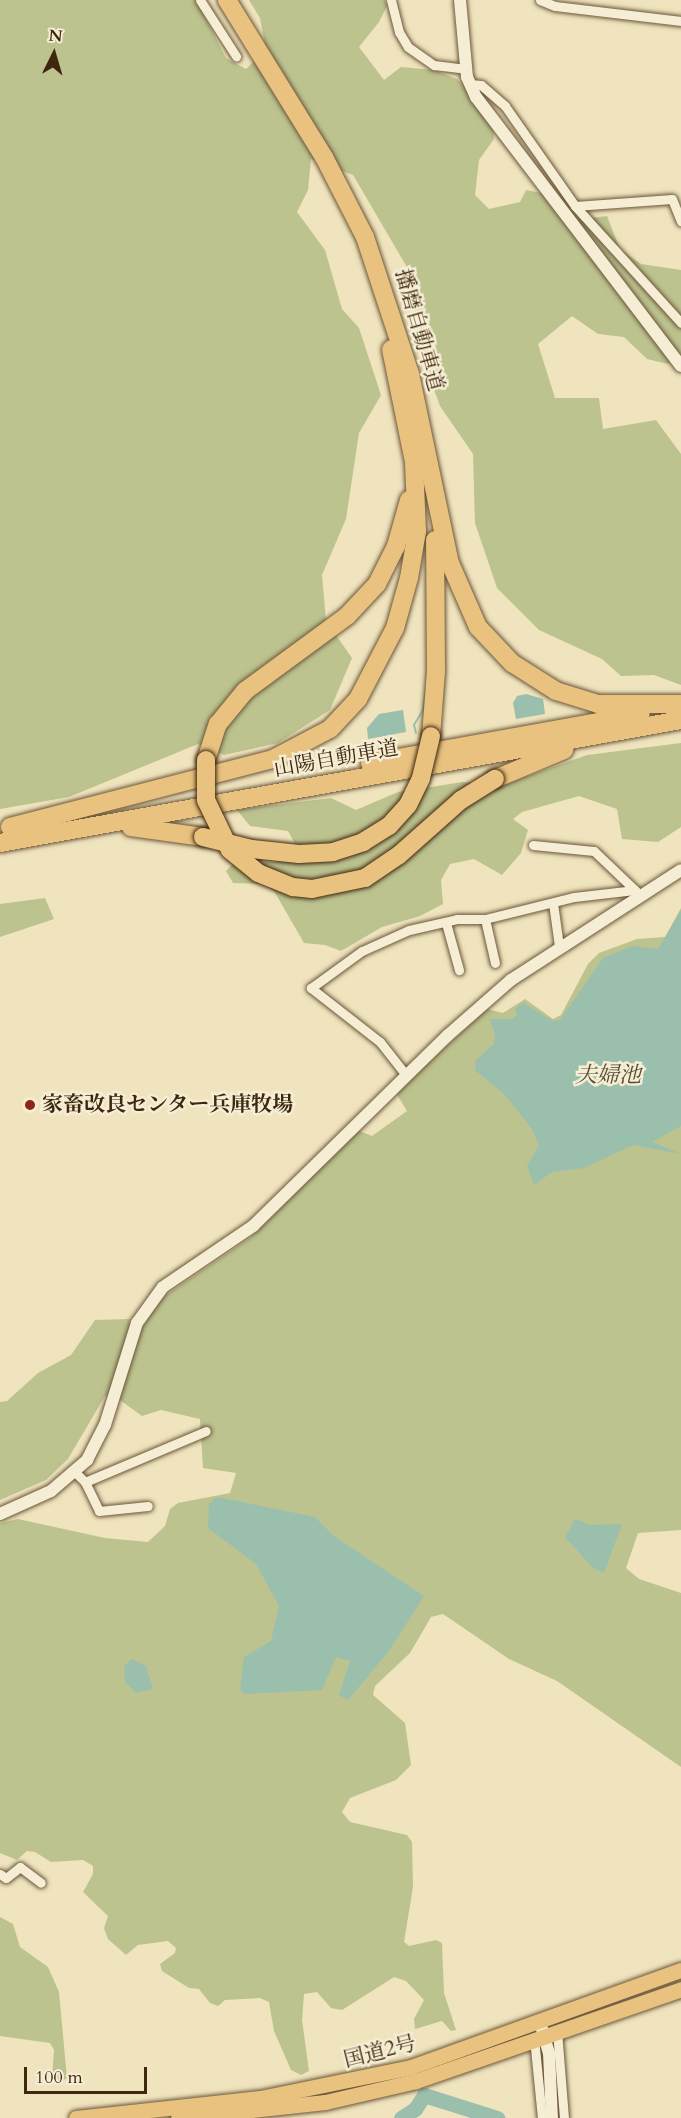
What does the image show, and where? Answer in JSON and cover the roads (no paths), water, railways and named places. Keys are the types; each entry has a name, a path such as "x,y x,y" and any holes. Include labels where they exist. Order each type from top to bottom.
{"highway":[{"name":"播磨自動車道","path":"227,0 289,98 365,237 399,331 430,472"},
{"name":"播磨自動車道","path":"349,205 375,288 410,435"},
{"path":"410,435 411,481 404,523 377,584 347,616 245,691 218,724 206,760 206,800 230,850 258,873 292,887 312,889 364,878 399,855 469,794 495,779 562,751 676,721"},
{"path":"5,828 273,759 313,741 344,717 384,652 409,578 417,505 410,435"},
{"path":"430,472 456,584 478,627 512,663 556,691 598,704 681,705"},
{"path":"107,824 203,837 252,849 299,854 333,852 363,842 389,826 408,805 421,778 431,736 436,671 437,572 430,472"},
{"name":"山陽自動車道","path":"5,828 681,705"},
{"name":"山陽自動車道","path":"0,843 676,721"},
{"name":"国道2号","path":"178,2118 325,2102 416,2081 544,2031 681,1970"},
{"name":"国道2号","path":"76,2118 323,2088 544,2031 681,1989"}],"street":[{"path":"200,0 236,56"},
{"path":"391,0 399,32 408,47 434,65 466,69"},
{"path":"460,0 469,84 681,366"},
{"path":"540,0 681,21"},
{"path":"469,84 481,85 505,106 575,206 681,323"},
{"path":"575,206 672,199 681,221"},
{"path":"533,845 594,851 638,893"},
{"path":"80,1478 98,1442 137,1323 153,1298 172,1280 253,1226 406,1075 511,980 638,893 681,870"},
{"path":"406,1075 380,1042 311,988 381,940 409,930 458,919 485,920 553,903 638,893"},
{"path":"553,903 559,946"},
{"path":"485,920 495,963"},
{"path":"446,923 459,970"},
{"path":"0,1514 80,1478 206,1431"},
{"path":"80,1478 99,1511 148,1506"},
{"path":"0,1874 6,1878 20,1867 41,1883"},
{"path":"544,2031 549,2061 552,2118"},
{"path":"542,2118 544,2031"},
{"path":"544,2031 564,2118"}],"water":[{"path":"526,694 543,699 545,714 516,719 513,703 517,696"},
{"path":"403,710 406,732 368,739 367,728 379,714"},
{"name":"夫婦池","path":"681,910 681,1126 652,1142 681,1154 633,1145 584,1168 552,1172 534,1185 527,1165 539,1146 532,1129 505,1095 475,1070 476,1060 494,1044 495,1034 490,1019 512,1019 517,1015 515,1009 523,1003 553,1021 560,1020 603,958 632,946 658,949"},
{"path":"217,1497 315,1517 334,1536 424,1596 389,1651 348,1700 339,1695 350,1661 336,1657 322,1690 245,1694 240,1689 244,1657 271,1641 279,1606 256,1564 208,1528 209,1504"},
{"path":"575,1519 590,1525 622,1524 604,1573 593,1568 565,1537"},
{"path":"132,1659 146,1666 153,1689 136,1693 125,1682 124,1666"}],"waterway":[{"path":"416,733 414,725 423,710 426,688"},
{"path":"401,2118 415,2109 424,2095 497,2118"}],"place":[{"name":"家畜改良センター兵庫牧場","path":"30,1105"}]}
